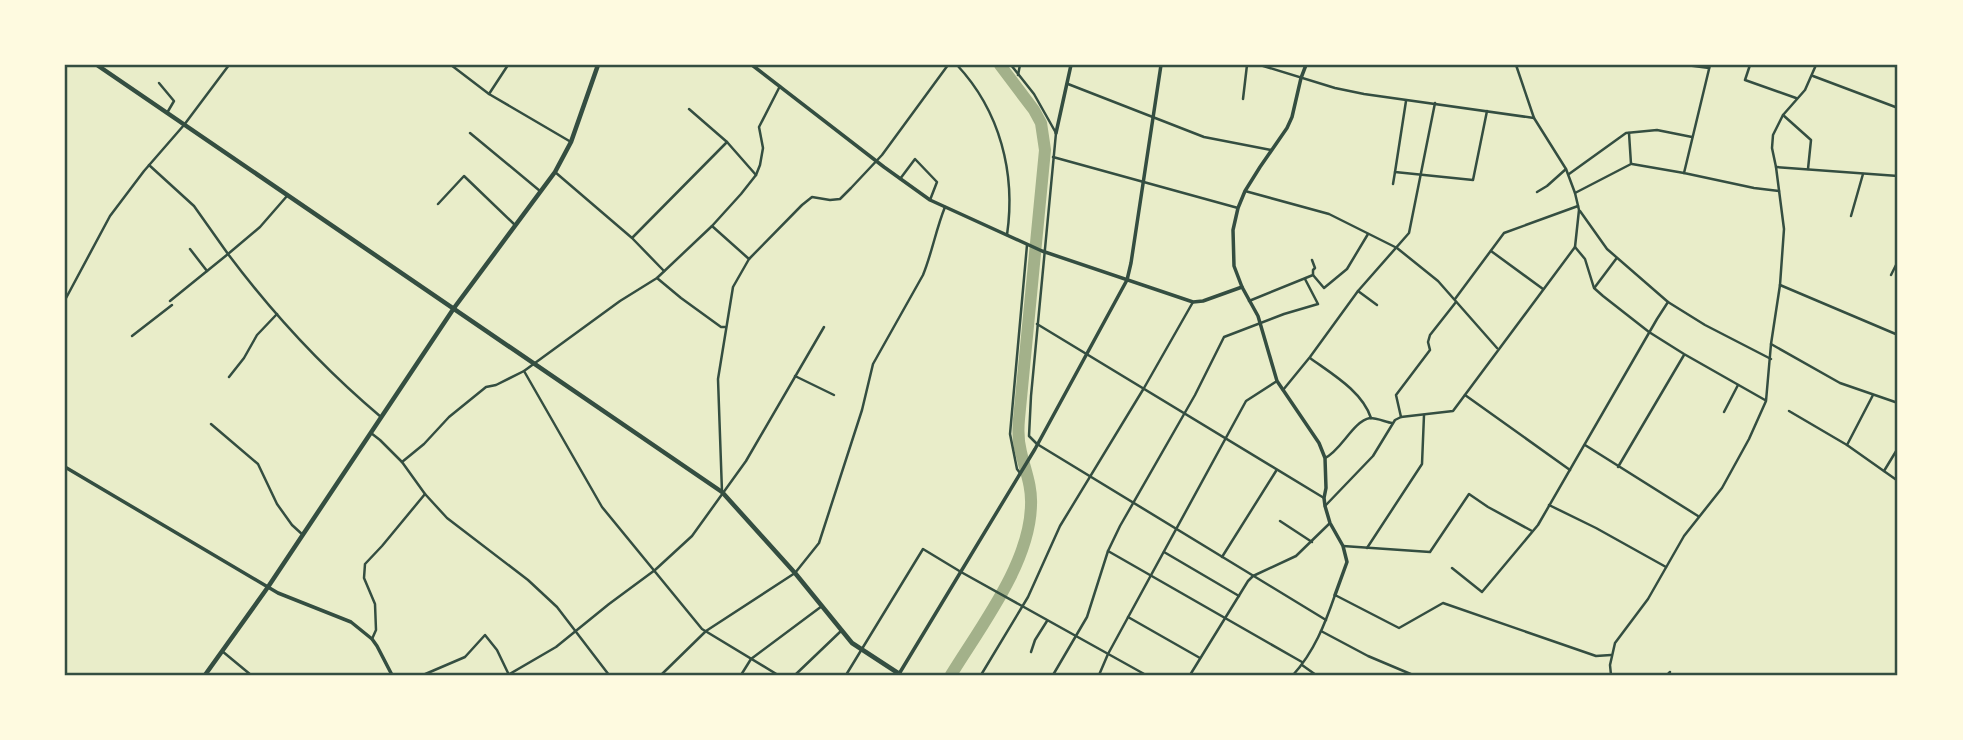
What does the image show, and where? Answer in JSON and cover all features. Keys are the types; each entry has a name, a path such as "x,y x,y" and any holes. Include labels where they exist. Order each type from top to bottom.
{"main road":[{"path":"97,65 722,492 795,573 841,631 861,650 899,675"},
{"path":"205,675 268,587 454,308 555,172 571,142 598,65"}],"street":[{"path":"65,300 102,230 149,165 184,125 229,65"},
{"path":"451,65 489,94 571,142"},
{"path":"489,94 508,65"},
{"path":"752,65 930,200 1043,252 1193,302 1242,287"},
{"path":"722,492 718,379 733,286 749,259 812,198 840,198 876,161 948,65"},
{"path":"957,65 988,108 1002,141 1011,202 1007,235"},
{"path":"1011,65 1044,110 1056,133"},
{"path":"1018,75 1020,65"},
{"path":"1071,65 1056,133 1028,432 1037,444 1326,620"},
{"path":"899,675 1030,457 1127,280 1161,65"},
{"path":"1243,99 1248,65"},
{"path":"1260,65 1345,90 1534,118"},
{"path":"1293,675 1303,664 1321,631 1346,562 1343,546 1330,523 1325,506 1325,458 1319,443 1277,381 1260,323 1234,266 1233,230 1245,191 1292,117 1306,65"},
{"path":"1325,506 1373,456 1393,423 1401,417 1453,411 1575,247 1579,208 1575,192 1569,174 1534,118 1516,65"},
{"path":"1684,173 1710,66 1686,65"},
{"path":"1750,65 1745,80 1798,98"},
{"path":"1611,675 1611,655 1615,643 1639,613 1684,537 1721,488 1749,439 1766,401 1780,285 1783,229 1772,148 1773,135 1783,115 1813,76 1816,65"},
{"path":"1893,65 1898,66"},
{"path":"1813,76 1898,108"},
{"path":"159,83 174,101 167,113"},
{"path":"1067,84 1204,137 1271,150"},
{"path":"402,462 424,444 449,417 486,387 524,371 620,301 657,278 701,237 756,175 763,148 759,127 780,86"},
{"path":"1891,106 1893,99"},
{"path":"1392,184 1406,100"},
{"path":"1283,390 1358,291 1409,233 1435,103"},
{"path":"689,109 727,142 756,175"},
{"path":"1395,172 1473,180 1487,111"},
{"path":"1783,115 1811,140 1808,170"},
{"path":"1569,174 1626,133 1657,130 1693,137"},
{"path":"470,133 541,192"},
{"path":"1629,133 1631,164"},
{"path":"632,238 727,142"},
{"path":"1054,157 1238,208"},
{"path":"900,179 915,159 937,182 930,200"},
{"path":"1575,192 1631,164 1779,191"},
{"path":"149,165 194,206 259,295 316,357 381,417"},
{"path":"1776,167 1898,176"},
{"path":"1536,192 1566,169"},
{"path":"555,172 632,238 664,271"},
{"path":"1851,216 1863,174"},
{"path":"438,204 464,176 516,226"},
{"path":"1245,191 1329,214 1397,248 1438,281 1498,349"},
{"path":"132,336 260,227 288,196"},
{"path":"661,675 706,631 795,573 819,543 862,410 873,364 923,275 945,207"},
{"path":"1401,417 1396,396 1430,351 1430,335 1504,233 1579,208"},
{"path":"1579,208 1616,259 1668,302 1706,326 1771,359"},
{"path":"712,226 749,259"},
{"path":"1312,260 1315,268 1313,275 1324,288 1347,269 1368,233"},
{"path":"1020,473 1017,470 1010,434 1028,245"},
{"path":"1575,247 1586,259 1594,288 1649,332 1766,401"},
{"path":"190,249 207,271"},
{"path":"1491,251 1543,289"},
{"path":"1594,288 1616,259"},
{"path":"1891,275 1898,261"},
{"path":"1249,301 1313,275"},
{"path":"657,278 720,327 726,328"},
{"path":"1054,675 1087,617 1108,551 1224,337 1318,304 1305,279"},
{"path":"1780,285 1898,335"},
{"path":"1358,291 1377,305"},
{"path":"981,675 1023,606 1060,526 1193,302"},
{"path":"1452,568 1482,592 1532,531 1668,302"},
{"path":"229,377 257,335 277,314"},
{"path":"1037,324 1324,498"},
{"path":"423,675 465,657 485,635 497,650 508,675 543,656 655,570 700,527 746,461 824,327"},
{"path":"1771,344 1840,383 1898,403"},
{"path":"1618,467 1684,354"},
{"path":"1310,357 1345,383 1367,408 1371,418"},
{"path":"524,371 602,507 702,629 778,675"},
{"path":"795,376 834,395"},
{"path":"1099,675 1246,401 1277,381"},
{"path":"1724,412 1738,385"},
{"path":"1465,395 1570,470"},
{"path":"1846,445 1873,395"},
{"path":"1789,411 1846,445 1898,481"},
{"path":"1367,548 1422,464 1424,415"},
{"path":"1325,458 1332,455 1356,427 1371,418 1393,423"},
{"path":"211,424 258,464 277,504 303,535"},
{"path":"371,433 402,462 425,494 447,518 528,580 557,607 609,675"},
{"path":"1585,445 1699,516"},
{"path":"1885,471 1898,448"},
{"path":"65,467 268,587 300,603 351,622 372,639 392,675"},
{"path":"1222,557 1276,471"},
{"path":"372,639 376,630 375,604 364,578 365,564 425,494"},
{"path":"1343,546 1430,552 1469,494 1532,531"},
{"path":"1549,506 1595,527 1666,567"},
{"path":"1280,522 1312,542"},
{"path":"1190,675 1253,576 1296,556 1330,523"},
{"path":"846,675 923,549 1146,675"},
{"path":"1108,551 1225,617 1303,664 1316,675"},
{"path":"1164,552 1238,596"},
{"path":"1335,595 1399,628 1443,603 1596,656 1611,655"},
{"path":"741,675 751,659 822,606"},
{"path":"1128,617 1200,658"},
{"path":"1031,652 1048,620"},
{"path":"795,675 841,631"},
{"path":"1321,631 1368,656 1413,675"},
{"path":"222,651 251,675"}],"waterway":[{"path":"951,675 1013,571 1029,527 1031,505 1018,427 1045,150 1041,123 1000,65"}]}
